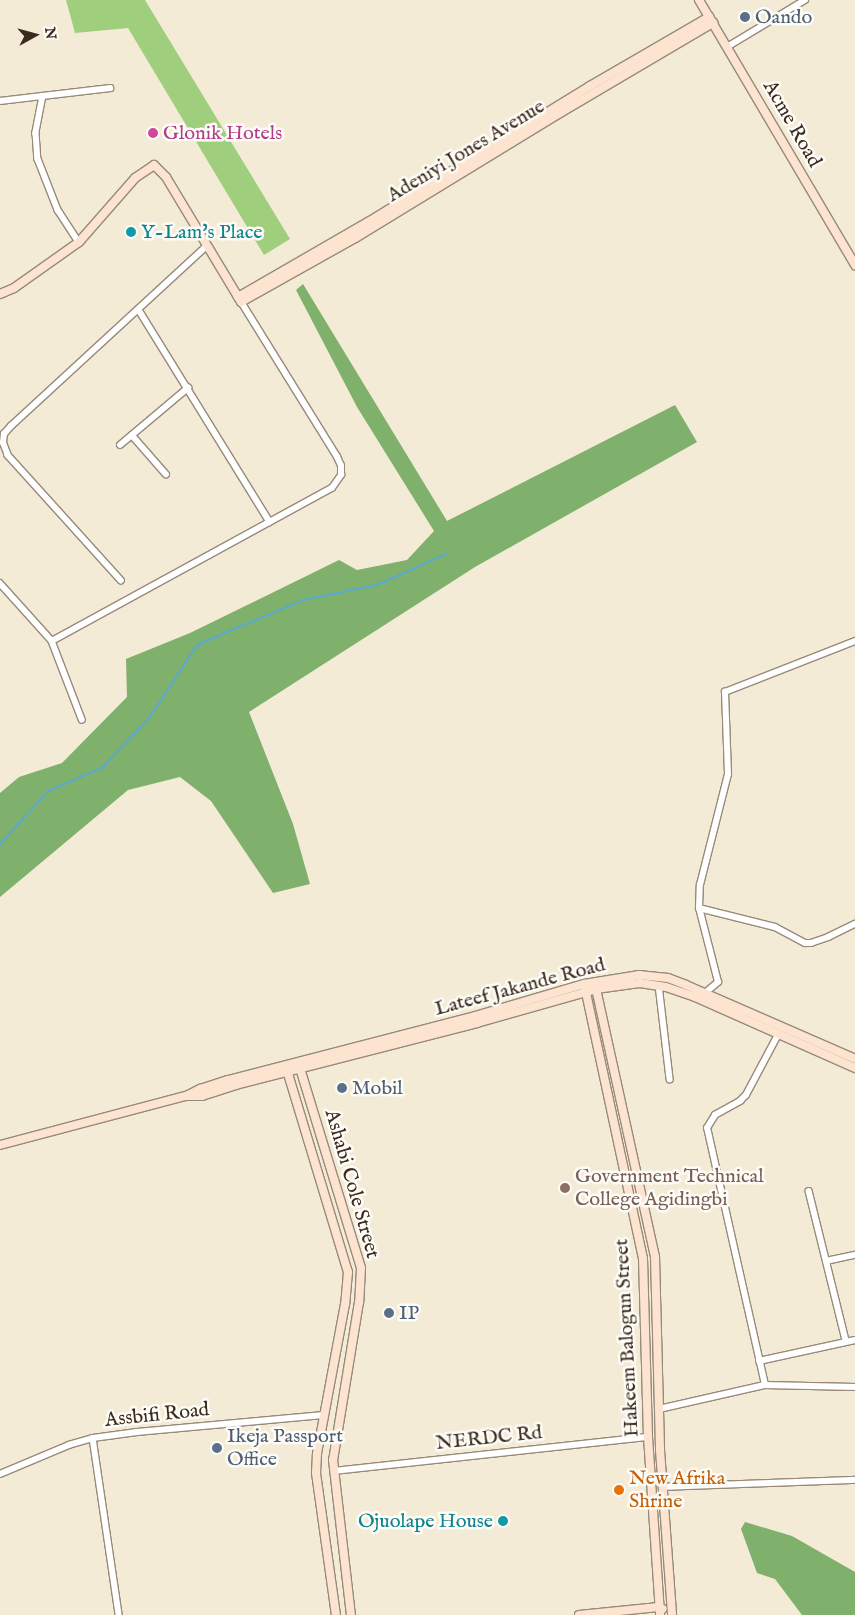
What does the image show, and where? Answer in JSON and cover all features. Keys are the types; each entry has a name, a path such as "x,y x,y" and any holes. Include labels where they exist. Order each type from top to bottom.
{"street":[{"name":"Acme Road","path":"699,0 855,265"},
{"path":"727,47 805,0"},
{"name":"Adeniyi Jones Avenue","path":"240,299 357,237 711,20"},
{"path":"0,100 110,88"},
{"path":"43,96 36,132 40,165 58,210 79,242"},
{"path":"0,294 14,288 79,242 135,178 154,165 166,177 340,466 340,475 332,488 52,641"},
{"path":"121,581 8,456 3,443 4,434 10,426 207,246"},
{"path":"139,310 270,522"},
{"path":"120,445 188,388"},
{"path":"132,435 166,474"},
{"path":"0,583 52,641 82,719"},
{"path":"704,994 716,985 718,978 699,908 700,885 728,774 725,692 855,641"},
{"path":"699,908 775,927 805,943 811,943 828,937 855,924"},
{"name":"Lateef Jakande Road","path":"0,1145 186,1096 209,1086 586,992 595,985 648,975 668,978 855,1060"},
{"name":"Lateef Jakande Road","path":"299,1065 584,984 640,983 658,985 695,997 855,1068"},
{"name":"Hakeem Balogun Street","path":"584,984 640,1239 646,1345 648,1437 660,1611"},
{"name":"Hakeem Balogun Street","path":"595,985 655,1256 659,1409 672,1615"},
{"path":"658,985 670,1079"},
{"path":"765,1384 707,1128 715,1115 740,1102 746,1094 778,1033"},
{"name":"Ashabi Cole Street","path":"299,1065 361,1268 359,1302 336,1430 334,1471 351,1615"},
{"name":"Ashabi Cole Street","path":"287,1068 348,1272 345,1304 323,1415 316,1473 336,1615"},
{"path":"609,1098 620,1096"},
{"path":"300,1112 313,1108"},
{"path":"809,1191 846,1342"},
{"path":"826,1261 855,1254"},
{"path":"759,1361 855,1340"},
{"path":"646,1345 658,1346"},
{"name":"Hakeem Balogun Street","path":"659,1409 765,1384 855,1387"},
{"name":"Assbifi Road","path":"0,1474 69,1445 93,1438 137,1432 323,1415"},
{"name":"NERDC Rd","path":"334,1471 648,1437"},
{"path":"93,1438 119,1615"},
{"path":"663,1487 855,1480"},
{"path":"334,1596 348,1594"},
{"path":"579,1615 660,1611 672,1615"}],"green space":[{"path":"66,0 145,0 290,239 264,255 128,28 75,33"},
{"path":"303,284 447,521 675,405 697,442 475,567 249,712 293,824 310,884 273,893 211,801 180,777 128,790 0,897 0,793 19,777 62,763 127,697 126,659 190,633 339,560 357,570 407,560 434,531 357,407 296,290"},
{"path":"745,1522 792,1536 855,1572 855,1615 802,1615 775,1579 757,1573 741,1529"}],"waterway":[{"path":"0,844 48,791 102,768 149,718 197,645 303,600 377,585 446,554"}],"place":[{"name":"Oando","path":"745,17"},
{"name":"Glonik Hotels","path":"153,133"},
{"name":"Y-Lam's Place","path":"131,232"},
{"name":"Mobil","path":"342,1088"},
{"name":"Government Technical College Agidingbi","path":"565,1188"},
{"name":"IP","path":"389,1313"},
{"name":"Ikeja Passport Office","path":"217,1448"},
{"name":"New Afrika Shrine","path":"619,1490"},
{"name":"Ojuolape House","path":"503,1521"}]}
